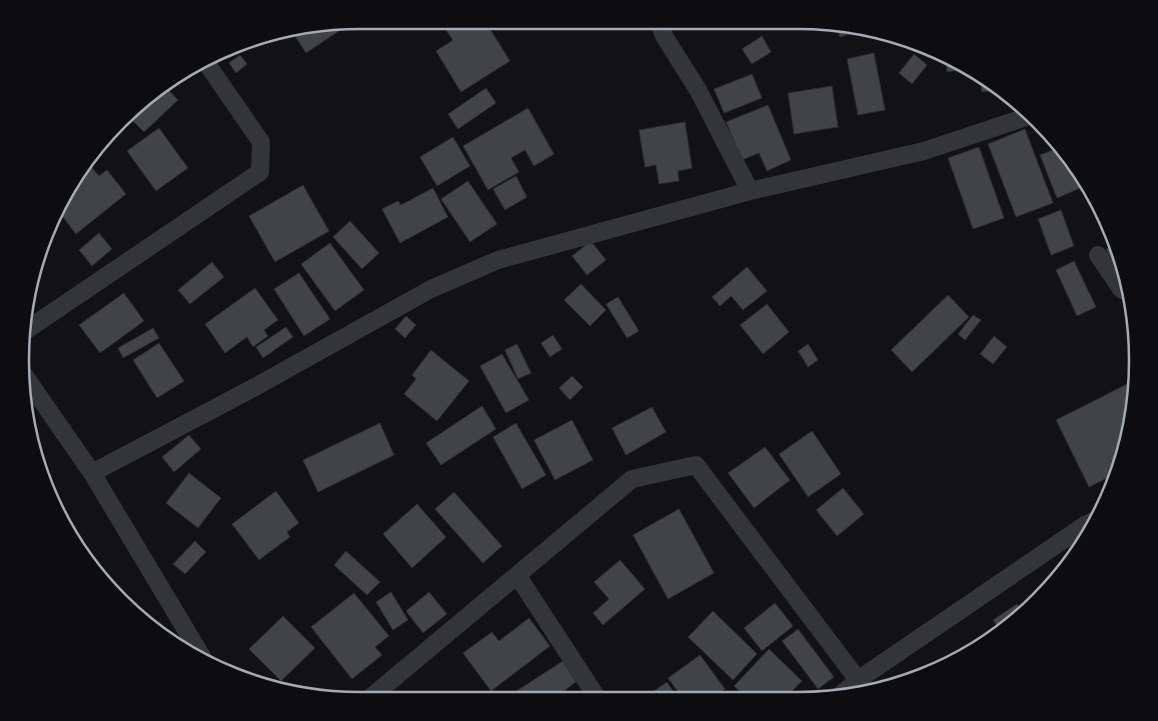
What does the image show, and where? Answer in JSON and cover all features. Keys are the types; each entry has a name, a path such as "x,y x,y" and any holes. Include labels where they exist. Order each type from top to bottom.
{"street":[{"path":"662,29 698,90 750,191"},
{"path":"31,327 260,172 261,142 208,66"},
{"path":"92,473 257,386 431,289 498,260 750,191 924,151 1024,119"},
{"path":"1098,255 1122,290"},
{"path":"29,382 92,473 198,649"},
{"path":"377,692 632,479 696,465 858,680"},
{"path":"849,688 1081,533"},
{"path":"517,575 593,692"}],"building":[{"path":"342,29 306,53 295,35"},
{"path":"445,29 490,29 510,61 461,92 436,51 453,40"},
{"path":"838,32 850,33 840,37"},
{"path":"762,36 771,52 752,64 742,49"},
{"path":"874,53 885,110 858,115 847,59"},
{"path":"914,54 927,65 912,84 899,73"},
{"path":"240,55 247,64 236,73 229,63"},
{"path":"946,64 958,70 947,72"},
{"path":"752,74 762,98 724,113 714,89"},
{"path":"981,84 990,91 982,92"},
{"path":"832,86 838,127 794,134 788,93"},
{"path":"486,88 496,103 458,129 448,114"},
{"path":"169,90 178,100 144,132 132,120"},
{"path":"768,105 791,160 767,171 759,153 742,160 726,122"},
{"path":"528,108 554,154 534,166 525,150 511,158 519,172 488,190 463,146"},
{"path":"685,122 692,168 678,171 679,181 659,184 656,165 645,167 639,130"},
{"path":"159,128 188,168 156,191 127,151"},
{"path":"1025,129 1053,203 1016,217 988,144"},
{"path":"453,137 470,166 437,186 420,157"},
{"path":"979,147 1004,218 973,229 948,158"},
{"path":"1053,150 1081,188 1057,198 1040,155"},
{"path":"91,167 99,176 107,170 126,194 76,234 62,216 63,214"},
{"path":"516,176 527,197 505,210 493,189"},
{"path":"468,181 497,224 470,242 441,199"},
{"path":"303,185 329,231 275,262 249,216"},
{"path":"433,188 448,217 400,243 382,209 398,201 401,205"},
{"path":"1061,210 1074,246 1051,255 1038,219"},
{"path":"350,221 379,253 362,269 333,237"},
{"path":"99,233 112,249 92,266 79,250"},
{"path":"591,241 606,260 587,275 572,256"},
{"path":"330,243 364,290 335,311 301,264"},
{"path":"1109,247 1117,270 1106,249"},
{"path":"1074,261 1096,307 1077,316 1056,270"},
{"path":"212,262 224,277 190,304 178,290"},
{"path":"747,267 767,291 743,310 731,296 720,306 712,297"},
{"path":"299,273 330,319 304,336 274,289"},
{"path":"581,284 606,310 590,326 564,300"},
{"path":"255,288 278,320 264,330 268,336 253,347 247,337 225,353 205,324"},
{"path":"124,293 144,321 100,353 79,325"},
{"path":"948,295 969,317 912,372 891,350"},
{"path":"618,297 639,331 627,338 606,304"},
{"path":"767,304 789,332 763,354 740,325"},
{"path":"973,315 981,320 965,340 958,334"},
{"path":"406,316 416,325 405,338 395,329"},
{"path":"286,327 293,337 263,358 256,347"},
{"path":"153,328 159,338 123,358 118,348"},
{"path":"553,335 562,349 550,357 541,343"},
{"path":"994,336 1007,347 993,364 980,354"},
{"path":"159,343 184,381 157,398 133,360"},
{"path":"517,344 531,373 518,379 505,350"},
{"path":"808,344 818,360 808,367 798,351"},
{"path":"431,350 469,381 437,421 404,394 416,379 412,375"},
{"path":"502,354 529,400 506,413 480,366"},
{"path":"572,376 583,387 570,400 559,388"},
{"path":"1129,383 1123,425 1108,478 1089,487 1056,420"},
{"path":"482,406 496,429 441,465 426,443"},
{"path":"652,407 666,432 626,455 612,428"},
{"path":"572,420 593,460 555,480 534,440"},
{"path":"380,423 394,455 318,492 303,460"},
{"path":"516,423 546,475 522,489 493,437"},
{"path":"812,431 841,474 808,497 779,454"},
{"path":"189,435 201,449 174,472 162,457"},
{"path":"765,447 790,480 754,508 728,473"},
{"path":"189,473 221,498 198,528 166,503"},
{"path":"843,488 864,514 837,536 816,510"},
{"path":"276,491 299,523 287,532 290,537 259,560 232,524"},
{"path":"454,492 502,546 483,563 435,509"},
{"path":"417,504 446,537 412,568 383,534"},
{"path":"679,509 714,573 668,599 633,535"},
{"path":"195,541 206,552 185,574 173,564"},
{"path":"346,551 380,582 367,595 334,565"},
{"path":"620,560 645,589 603,625 593,613 609,599 594,582"},
{"path":"391,592 408,620 393,630 376,602"},
{"path":"429,592 447,614 423,633 406,611"},
{"path":"354,593 389,636 375,647 382,655 352,679 311,627"},
{"path":"775,603 793,626 762,651 744,628"},
{"path":"1017,604 1019,607 997,626 993,620"},
{"path":"713,611 757,654 733,680 688,637"},
{"path":"283,616 315,648 281,681 249,649"},
{"path":"529,618 550,646 491,691 463,653 492,632 499,641"},
{"path":"798,629 834,677 818,689 782,641"},
{"path":"769,649 802,681 791,692 740,692 734,686"},
{"path":"700,655 725,689 721,692 678,692 668,678"},
{"path":"563,661 576,682 565,690 566,692 515,692"},
{"path":"667,682 674,692 652,692"}]}
